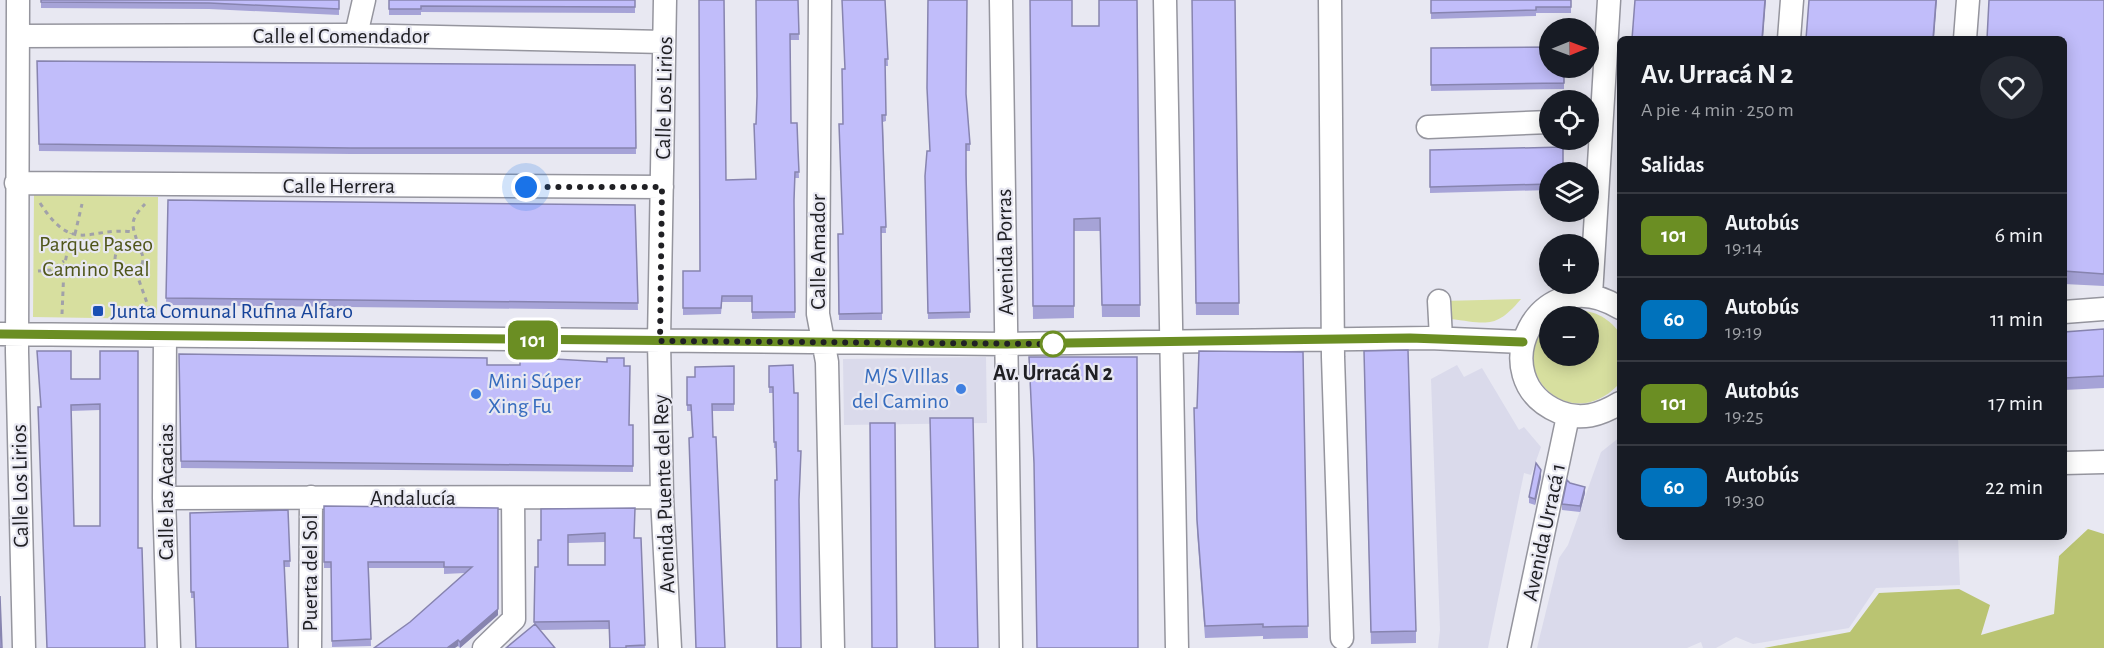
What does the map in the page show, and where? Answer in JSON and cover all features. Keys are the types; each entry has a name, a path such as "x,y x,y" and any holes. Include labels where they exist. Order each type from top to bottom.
{"street":[{"name":"Calle Los Lirios","path":"18,0 16,183 8,335 24,648"},
{"path":"356,35 364,0"},
{"name":"Calle Los Lirios","path":"660,341 665,0"},
{"name":"Calle Amador","path":"820,0 818,314 826,363 833,648"},
{"name":"Avenida Porras","path":"1001,0 1011,648"},
{"path":"1165,0 1177,648"},
{"path":"1330,0 1333,339 1342,638"},
{"path":"1598,90 1610,0"},
{"path":"1789,36 1792,0"},
{"path":"1965,36 1968,0"},
{"name":"Calle el Comendador","path":"18,36 356,35 664,42"},
{"path":"1428,127 1539,122"},
{"path":"1591,295 1594,150"},
{"name":"Calle Herrera","path":"16,183 662,187"},
{"path":"1617,306 1591,295 1573,295 1556,301 1541,311 1529,325 1523,342 1521,361 1526,380 1536,396 1551,408 1568,416 1587,417 1617,406"},
{"path":"1439,301 1441,338"},
{"path":"2067,312 2104,309"},
{"path":"8,335 159,327 660,341 822,343 1006,344 1441,338 1523,342"},
{"name":"Calle las Acacias","path":"159,327 169,648"},
{"name":"Avenida Puente del Rey","path":"660,341 662,497 670,648"},
{"name":"Avenida Urracá 1","path":"1519,648 1568,416"},
{"path":"2067,464 2104,462"},
{"name":"Puerta del Sol","path":"310,648 311,497"},
{"name":"Andalucía","path":"164,498 662,497"},
{"path":"484,648 514,619 513,498"}],"path":[{"path":"62,317 65,259 85,196"},
{"path":"136,272 143,260 133,232 133,217 149,196"},
{"path":"38,200 53,220 73,234 91,236 133,232"},
{"path":"136,272 122,272 115,264 115,254 126,245 135,246 140,250"},
{"path":"34,271 51,270 65,259"},
{"path":"136,272 159,327"}],"shaded area":[{"path":"986,357 987,423 844,425 843,359"},
{"path":"1457,365 1464,377 1482,368 1519,430 1524,427 1541,447 1531,475 1524,473 1488,648 1438,648 1440,630 1431,379"},
{"path":"1617,439 1617,540 1958,540 1960,585 1876,588 1849,628 1753,644 1736,637 1716,648 1703,648 1701,642 1687,648 1537,648 1559,558 1568,545 1601,452"}],"green space":[{"name":"Parque Paseo Camino Real","path":"34,195 158,197 157,319 33,317"},
{"path":"1521,299 1504,316 1482,323 1450,319 1443,301"},
{"path":"1599,315 1617,330 1617,386 1598,399 1579,403 1561,399 1546,389 1536,374 1532,357 1539,335 1539,366 1599,366"},
{"path":"2088,529 2104,534 2104,648 1764,648 1850,632 1879,593 1959,589 1990,605 1981,635 2054,614 2059,556"}],"building":[{"path":"41,0 339,0 339,9 209,3 41,2"},
{"path":"389,0 635,0 635,7 421,6 421,9 389,9"},
{"path":"699,0 724,0 726,180 756,179 754,124 756,124 757,96 756,0 798,0 799,34 790,34 791,123 797,123 799,172 795,172 794,200 795,312 752,312 752,296 722,296 721,308 683,308 683,271 700,271"},
{"path":"842,0 885,0 888,59 885,59 886,115 882,115 886,227 881,227 882,313 839,314 838,234 843,234 839,124 843,124 842,69 845,69"},
{"path":"928,0 967,0 966,94 970,144 966,144 966,175 970,312 928,313 925,176 927,151 930,151 927,88"},
{"path":"1030,0 1072,0 1072,26 1099,26 1099,0 1137,0 1140,305 1102,305 1100,218 1074,219 1074,306 1033,306"},
{"path":"1192,0 1235,0 1239,303 1196,303"},
{"path":"1431,0 1571,0 1571,7 1431,13"},
{"path":"1635,0 1765,0 1762,36 1632,36"},
{"path":"1809,0 1936,0 1933,36 1806,36"},
{"path":"1989,0 2104,0 2104,274 2067,271 2067,36 1987,36"},
{"path":"1539,47 1539,78 1564,78 1564,83 1431,85 1431,48"},
{"path":"37,61 635,65 636,148 351,148 39,144"},
{"path":"1539,148 1539,150 1563,150 1563,162 1539,162 1539,184 1430,187 1430,150"},
{"path":"168,200 635,205 638,303 166,298"},
{"path":"2104,329 2104,376 2067,378 2067,332"},
{"path":"1408,350 1416,631 1371,632 1364,351"},
{"path":"37,351 71,351 71,379 100,379 100,351 138,351 138,548 142,548 145,648 47,648 38,407 41,407","holes":["100,404 100,526 74,526 71,405"]},
{"path":"1199,351 1303,352 1308,626 1263,627 1263,624 1205,626 1197,520 1194,408 1197,408"},
{"path":"179,354 487,358 487,365 520,365 520,357 607,362 607,358 624,358 624,366 630,366 629,425 633,425 633,466 181,461"},
{"path":"1029,357 1137,357 1138,648 1037,648 1034,463"},
{"path":"793,365 794,393 798,393 798,451 801,451 799,500 801,648 777,648 776,442 774,442 773,387 769,387 769,366"},
{"path":"734,366 734,404 712,404 713,437 716,437 725,648 696,648 689,438 693,437 691,405 687,405 687,377 695,377 695,367"},
{"path":"930,418 973,418 978,648 935,648"},
{"path":"870,423 895,423 897,648 872,648"},
{"path":"1536,463 1541,470 1535,499 1529,497"},
{"path":"1567,480 1585,487 1580,506 1562,504"},
{"path":"324,506 498,508 498,609 460,642 458,640 447,648 374,648 410,622 472,567 444,567 444,562 368,562 371,639 332,641 331,562 324,562"},
{"path":"635,508 634,538 641,538 645,645 610,648 609,621 534,622 535,567 538,567 538,540 541,540 541,509","holes":["605,533 605,565 568,565 568,535"]},
{"path":"288,510 290,561 284,561 288,648 196,648 194,592 191,592 190,513"},
{"path":"0,596 2,648 0,648"},
{"path":"535,624 555,648 506,648"}],"bus line":[{"name":"101","path":"0,334 1006,344 1410,338 1523,342"}],"place":[{"name":"Junta Comunal Rufina Alfaro","path":"98,311"},
{"name":"Av. Urracá N 2","path":"1053,344"},
{"name":"M/S VIllas del Camino","path":"961,389"},
{"name":"Mini Súper Xing Fu","path":"476,394"}],"route":[{"path":"526,187 662,187 660,341 1053,344"}]}
